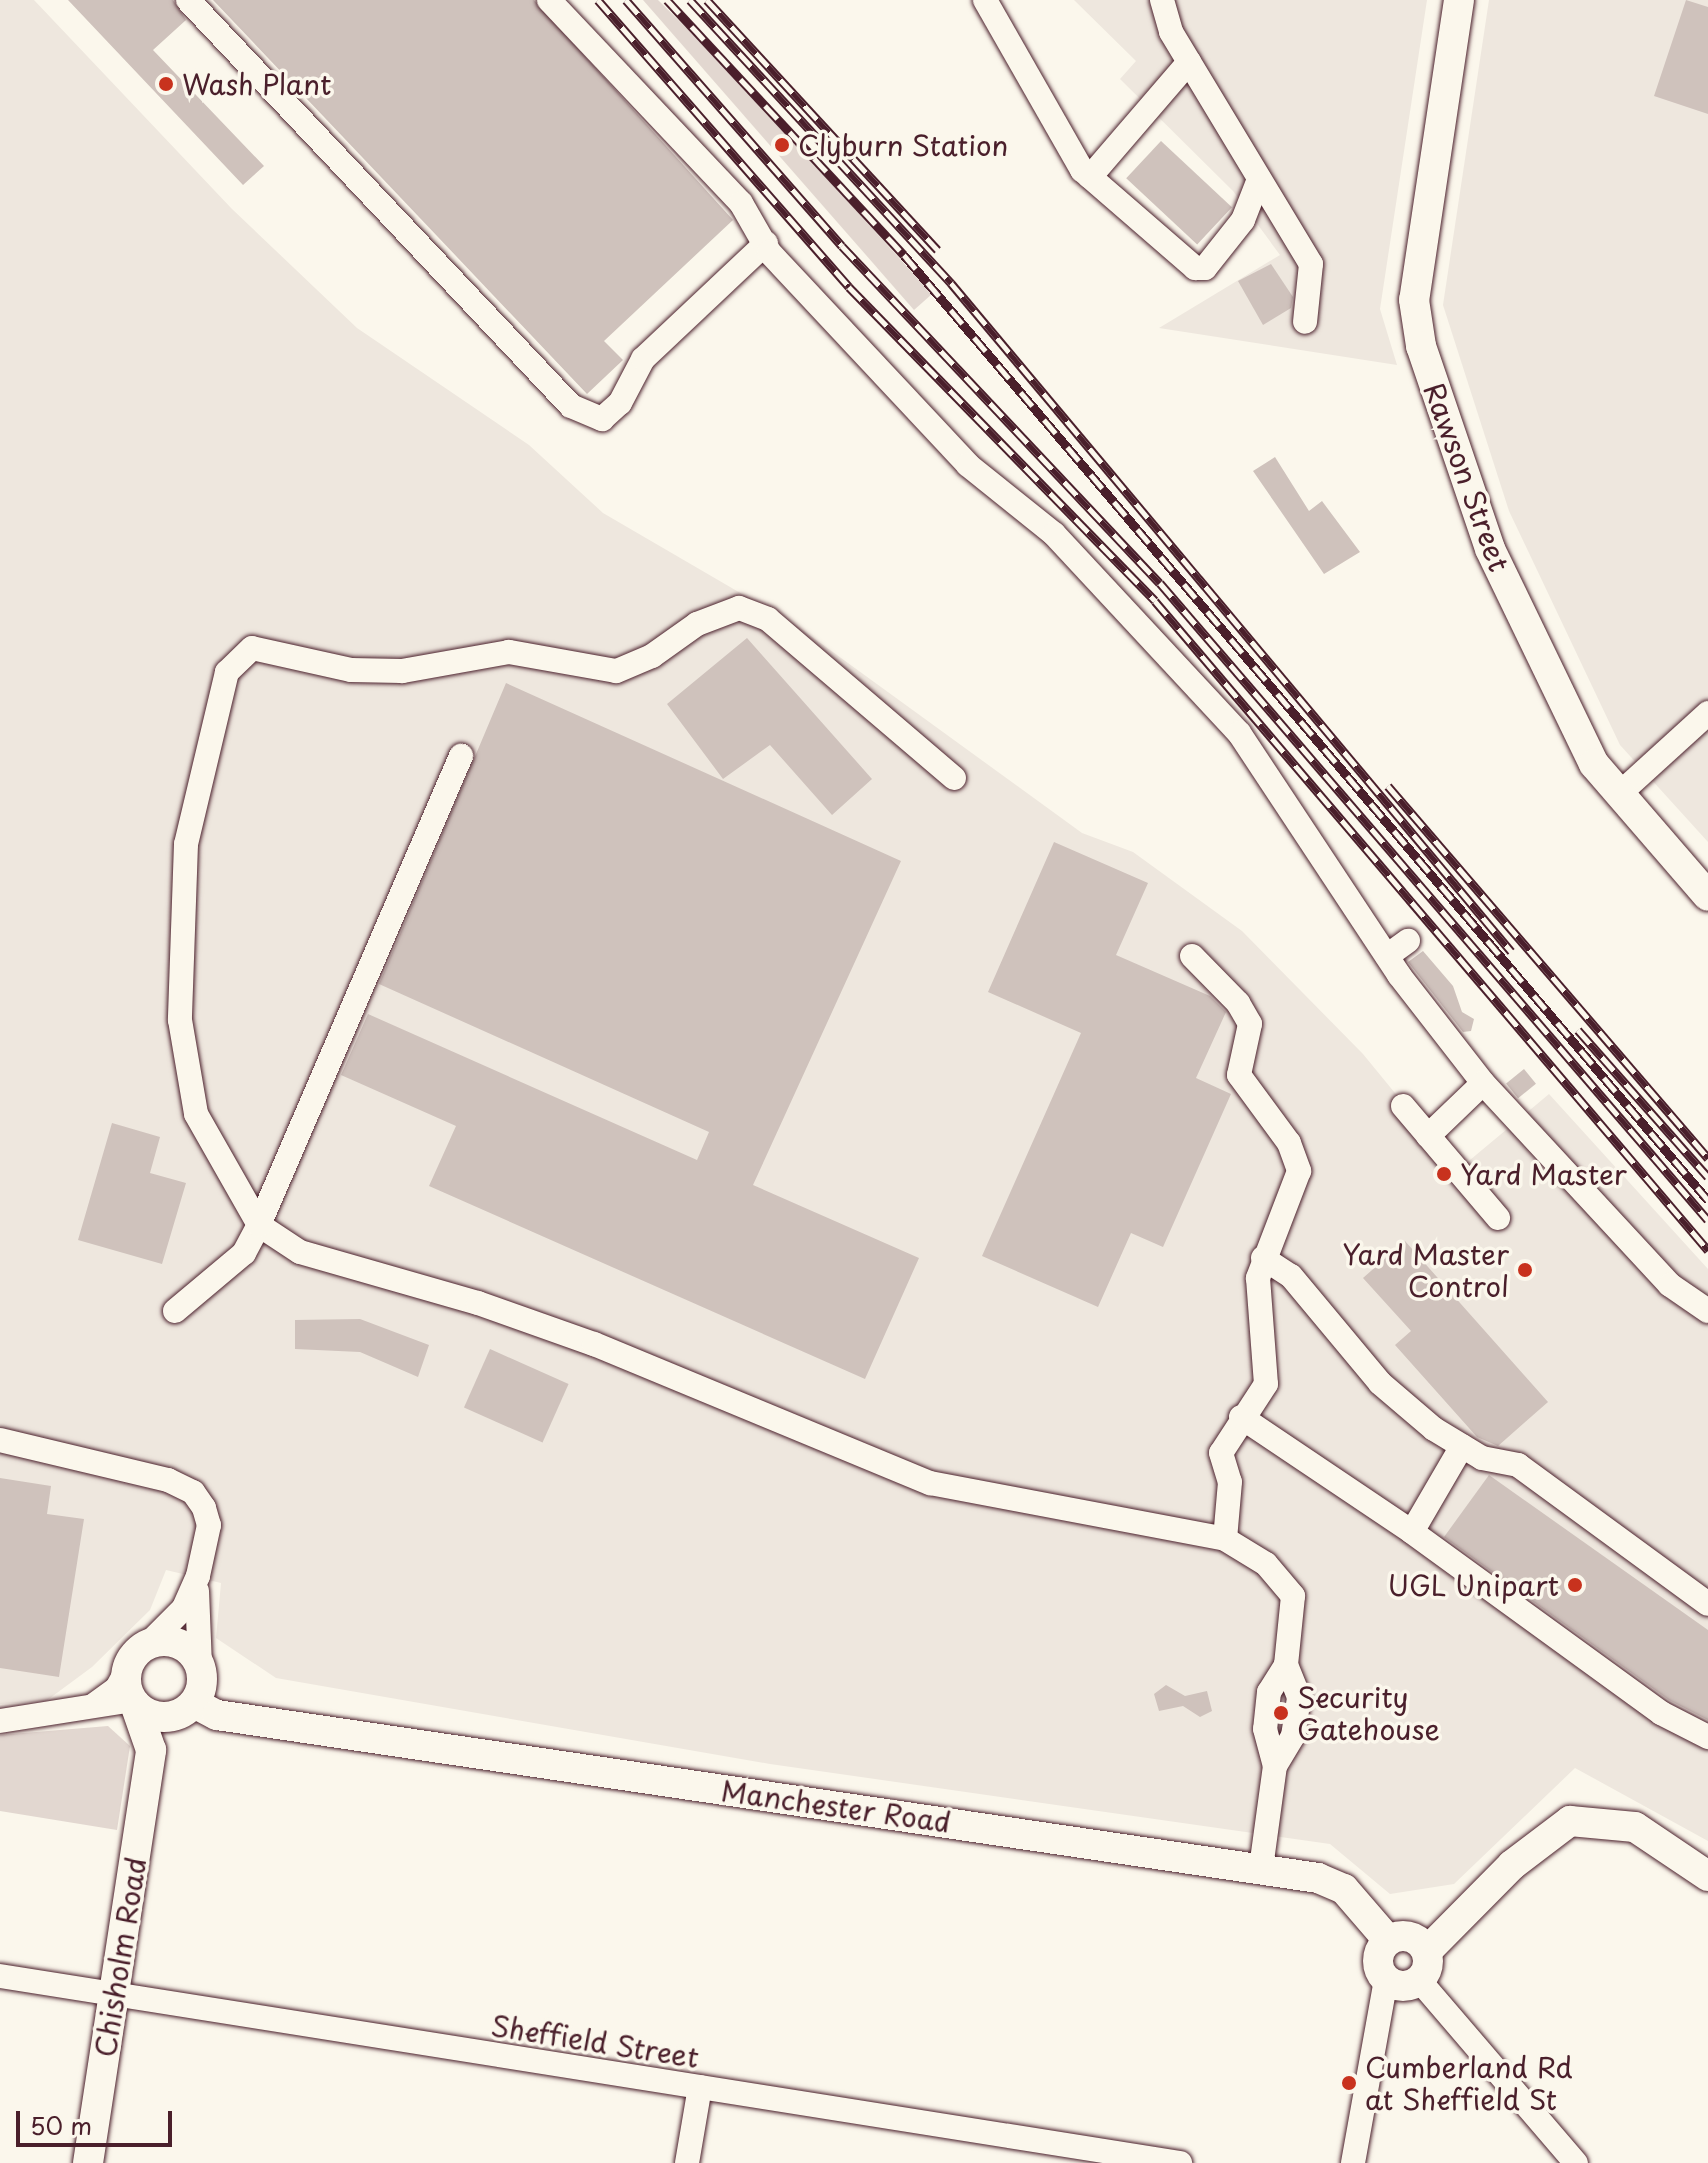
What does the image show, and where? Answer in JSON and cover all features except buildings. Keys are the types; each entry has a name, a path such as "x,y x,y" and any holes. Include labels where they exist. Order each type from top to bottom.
{"main road":[{"name":"Rawson Street","path":"1459,0 1419,260 1415,324 1490,549 1594,764 1708,896"},
{"path":"148,1644 183,1645 195,1689 158,1716 134,1702 127,1670 148,1644"},
{"path":"151,1750 195,1689"},
{"name":"Manchester Road","path":"195,1689 260,1721 1261,1868 1334,1883 1388,1940"},
{"name":"Chisholm Road","path":"88,2163 151,1750 134,1702"},
{"path":"1427,1951 1405,1935 1388,1940 1378,1964 1386,1979 1402,1986 1419,1980 1428,1966 1427,1951 1512,1865 1570,1821 1635,1827 1708,1876"}],"street":[{"path":"188,0 571,406 602,419 620,403 643,359 766,243"},
{"path":"549,0 741,203 766,243 968,465 1054,534 1239,733 1387,956 1483,1083 1670,1285 1708,1311"},
{"path":"985,0 1090,177 1195,268 1205,268 1243,220 1259,179"},
{"path":"1162,0 1189,62 1311,264 1305,322"},
{"path":"1090,177 1189,62"},
{"path":"954,778 768,619 739,608 697,624 652,656 616,671 509,652 402,671 351,670 252,648 227,672 186,844 180,1020 196,1114 259,1225 300,1252 478,1303 594,1344 930,1483 1225,1539 1266,1564 1293,1596 1286,1665 1299,1697 1293,1736 1275,1766 1261,1868"},
{"path":"1618,795 1708,713"},
{"path":"175,1311 244,1253 259,1225 461,756"},
{"path":"1387,956 1408,941"},
{"path":"1192,956 1238,1003 1250,1024 1239,1075 1289,1143 1299,1171 1263,1258 1258,1278 1266,1384 1241,1417 1221,1453 1230,1482 1225,1539"},
{"path":"1428,1136 1483,1083"},
{"path":"1403,1106 1498,1218"},
{"path":"1263,1258 1291,1276 1380,1383 1482,1458 1518,1465 1708,1604"},
{"path":"1241,1417 1412,1532 1661,1713 1708,1737"},
{"path":"0,1440 193,1492 209,1525 198,1576 195,1689"},
{"path":"1412,1532 1462,1446"},
{"path":"148,1644 183,1609 198,1576"},
{"path":"77,1713 109,1695 127,1670"},
{"path":"0,1721 77,1713 134,1702"},
{"name":"Sheffield Street","path":"0,1976 1180,2163"},
{"path":"1353,2163 1386,1979"},
{"path":"1419,1980 1576,2163"},
{"path":"687,2163 700,2087"}],"shaded area":[{"path":"0,0 34,0 232,209 357,328 529,445 603,513 797,626 1082,833 1133,852 1242,931 1363,1054 1458,1170 1549,1094 1708,1269 1708,1841 1575,1768 1454,1884 1390,1894 1330,1844 770,1764 276,1678 216,1638 221,1583 166,1570 150,1610 92,1667 46,1701 0,1704"},
{"path":"643,0 658,0 720,61 932,294 914,310"},
{"path":"1074,0 1427,0 1380,309 1397,365 1159,328 1280,255 1233,191 1120,79 1136,61"},
{"path":"1489,0 1708,0 1708,842 1620,745 1509,511 1443,305"},
{"path":"108,1726 130,1746 117,1830 0,1811 0,1735"}],"railway":[{"path":"598,0 849,287 1155,601 1708,1250"},
{"path":"626,0 842,246 1160,583 1708,1220"},
{"path":"667,0 904,255 1708,1200"},
{"path":"690,0 951,283 1511,951"},
{"path":"707,0 938,250"},
{"path":"1388,786 1708,1158"},
{"path":"1578,1030 1708,1177"}],"place":[{"name":"Wash Plant","path":"166,84"},
{"name":"Clyburn Station","path":"782,145"},
{"name":"Yard Master","path":"1444,1174"},
{"name":"Yard Master Control","path":"1525,1270"},
{"name":"UGL Unipart","path":"1575,1585"},
{"name":"Security Gatehouse","path":"1281,1713"},
{"name":"Cumberland Rd at Sheffield St","path":"1349,2083"}]}
